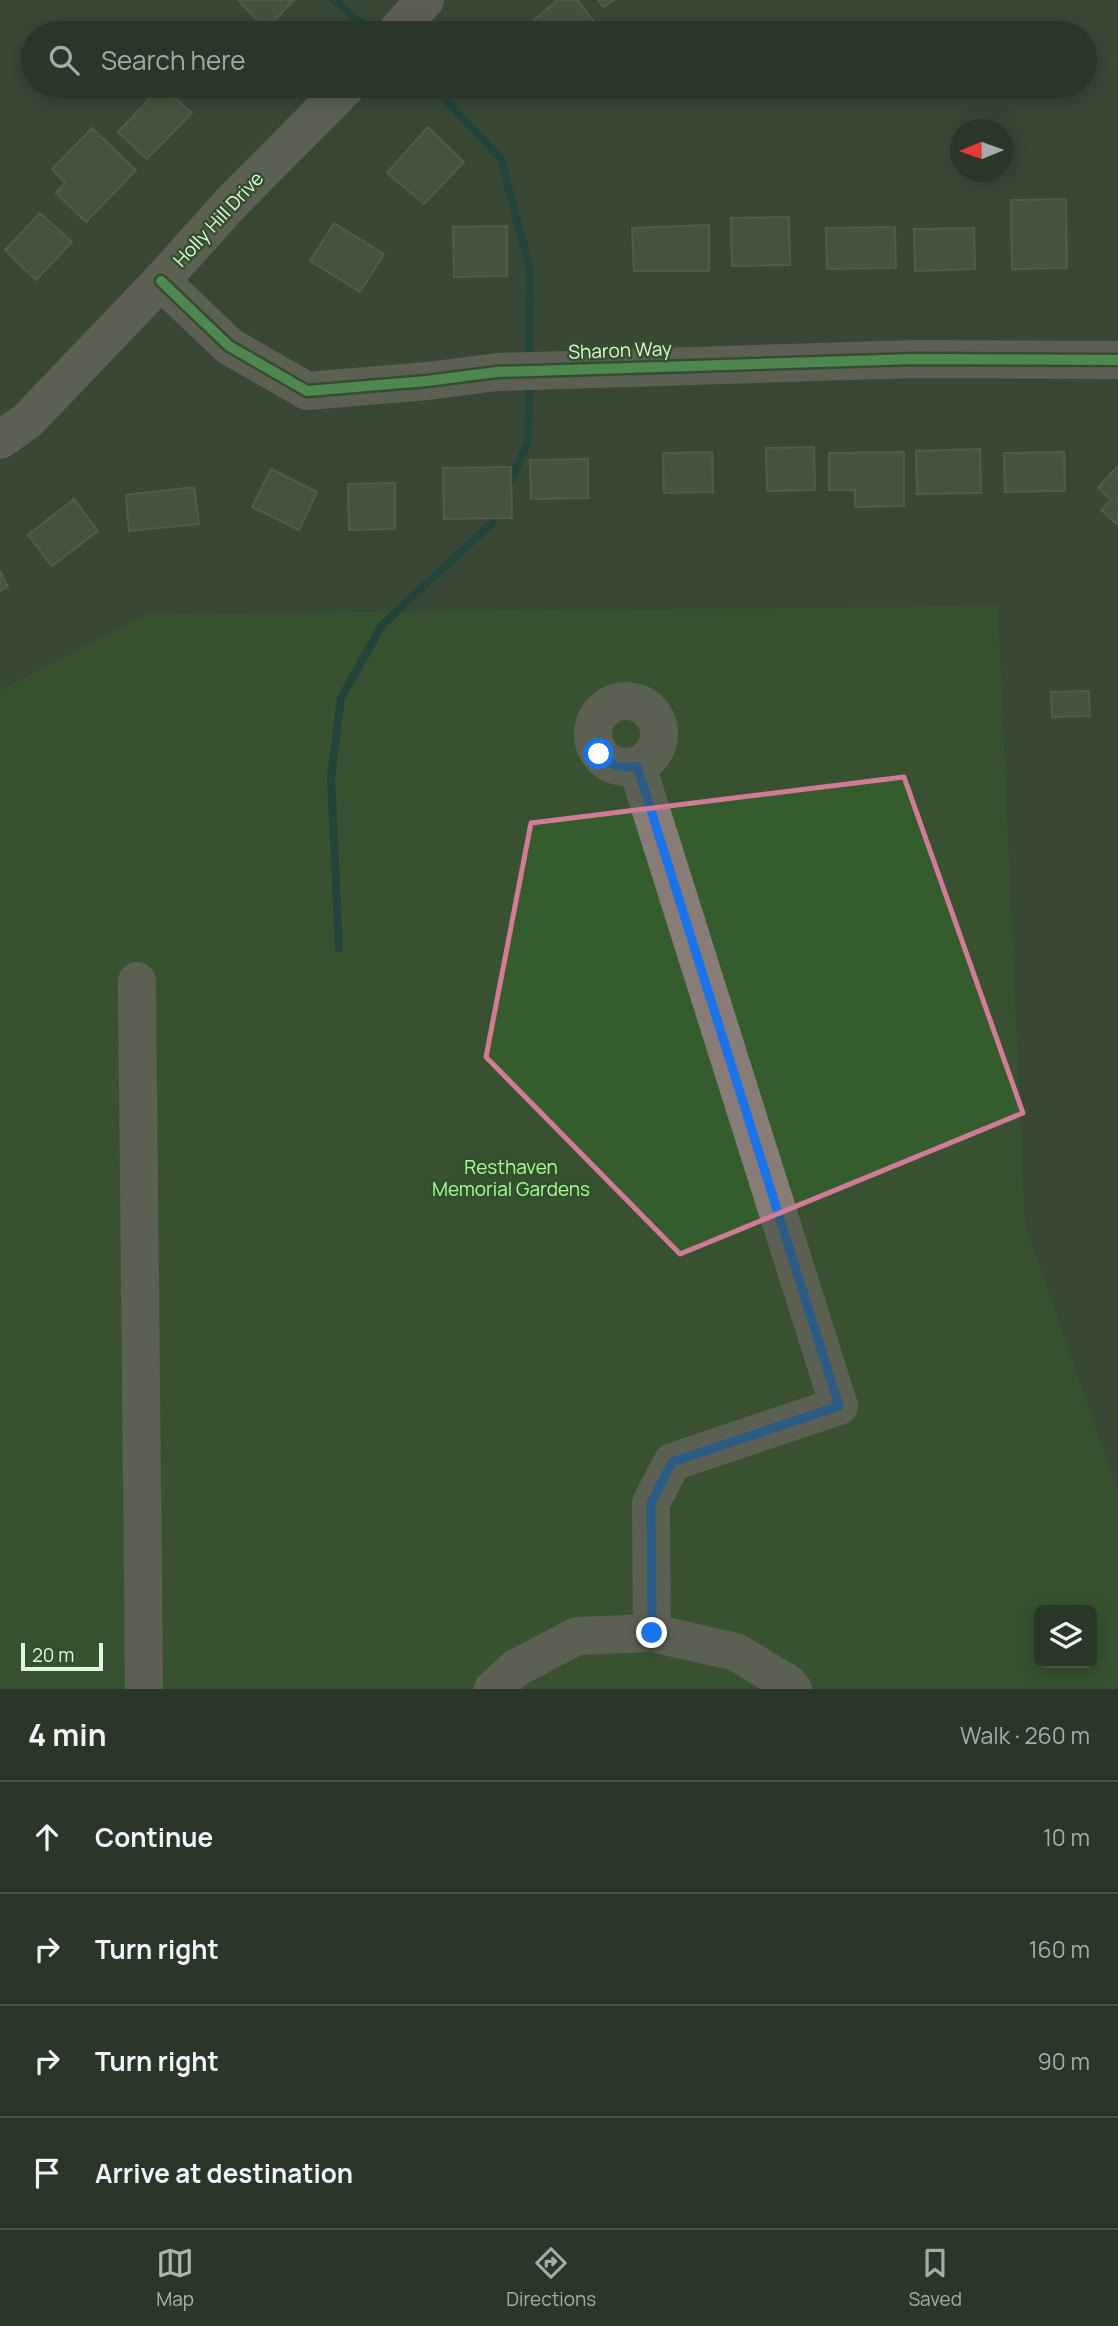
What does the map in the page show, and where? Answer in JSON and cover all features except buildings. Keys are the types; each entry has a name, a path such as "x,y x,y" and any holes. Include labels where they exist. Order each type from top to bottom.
{"street":[{"path":"406,21 425,0"},
{"name":"Holly Hill Drive","path":"0,440 27,421 161,281 230,204 335,98"},
{"name":"Sharon Way","path":"161,281 229,346 307,391 497,372 915,359 1118,360"},
{"path":"637,766 839,1406 672,1462 651,1503 652,1633"},
{"path":"137,981 144,1689"},
{"path":"493,1689 516,1668 577,1636 652,1633 736,1652 793,1689"}],"highlighted area":[{"path":"904,777 1023,1113 680,1254 486,1057 531,823"}],"green space":[{"name":"Resthaven Memorial Gardens","path":"998,606 1025,1224 1118,1491 1118,1689 0,1689 0,690 147,614"}],"waterway":[{"path":"334,0 359,21"},
{"path":"444,98 501,159 530,270 529,360"},
{"path":"507,489 528,441 529,380"},
{"path":"339,948 331,777 341,698 382,625 492,523 497,510"}],"cycle path":[{"path":"161,281 229,346 307,391 497,372 915,359 1118,360"}],"route":[{"path":"599,754 607,762 617,766 637,766 839,1406 672,1462 651,1503 652,1633"}]}
